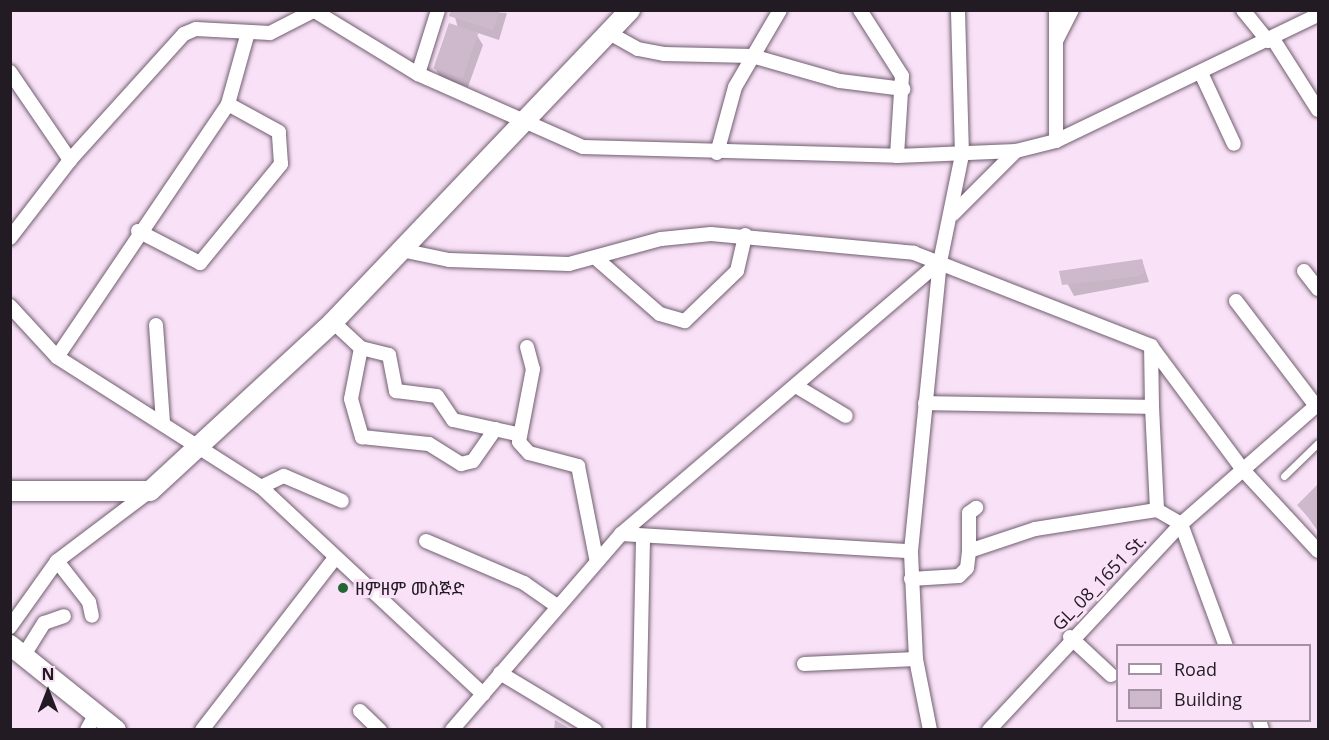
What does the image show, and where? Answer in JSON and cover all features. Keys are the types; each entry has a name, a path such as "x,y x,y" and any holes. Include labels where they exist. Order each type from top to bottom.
{"main road":[{"path":"10,491 150,491 203,447 333,322 611,34 630,10"},
{"path":"17,650 92,722 116,729"}],"street":[{"path":"418,74 438,10"},
{"path":"717,153 729,104 752,56 780,10"},
{"path":"860,10 895,59 903,89 897,156"},
{"path":"930,729 916,659 911,551 940,262 953,214 962,155 958,10"},
{"path":"1056,10 1056,141"},
{"path":"1057,39 1072,10"},
{"path":"1243,10 1271,40 1318,110"},
{"path":"10,238 70,160 188,30 247,36 283,31 313,11 418,74 524,125 606,152 897,156 1016,151 1056,141 1271,40 1318,15"},
{"path":"611,34 638,49 664,54 752,56 840,81 903,89"},
{"path":"57,357 138,231 228,105 247,36"},
{"path":"10,72 70,160"},
{"path":"1201,73 1234,144"},
{"path":"138,231 200,263 281,164 279,132 228,105"},
{"path":"953,214 1016,151"},
{"path":"401,250 514,264 598,260 661,239 745,235 914,253 1151,346 1244,471 1318,552"},
{"path":"598,260 660,314 685,321 738,270 745,235"},
{"path":"452,729 555,605 596,558 621,534 796,386 883,305 940,262"},
{"path":"1304,271 1318,289"},
{"path":"1236,301 1317,405"},
{"path":"10,306 57,357 203,447 261,487 334,559 483,694"},
{"path":"333,322 361,348 389,356 396,391 442,398 450,418 517,434 529,453 578,466 596,558"},
{"path":"156,325 163,422"},
{"path":"1151,346 1157,510"},
{"path":"517,434 533,369 527,347"},
{"path":"361,348 351,399 362,437 429,444 461,464 473,461 495,429"},
{"path":"796,386 846,416"},
{"path":"925,403 1152,407"},
{"name":"GL_08_1651 St.","path":"989,729 1070,637 1181,524 1317,405"},
{"path":"261,487 290,477 342,501"},
{"path":"10,627 57,561 150,491"},
{"path":"911,579 965,573 969,551 969,513 976,508"},
{"path":"969,551 1035,529 1157,510 1181,524 1226,644"},
{"path":"621,534 643,539 911,551"},
{"path":"639,729 643,539"},
{"path":"426,541 524,583 555,605"},
{"path":"202,729 334,559"},
{"path":"57,561 89,602 92,616"},
{"path":"17,650 44,623 64,616"},
{"path":"1070,637 1112,675"},
{"path":"804,664 916,659"},
{"path":"500,673 595,729"},
{"path":"360,711 380,729"}],"lane":[{"path":"1284,476 1318,443"}],"building":[{"path":"451,10 500,10 493,30 449,16"},
{"path":"449,23 478,33 463,78 433,68"},
{"path":"1142,259 1145,272 1140,276 1062,285 1059,271"},
{"path":"1318,484 1318,528 1297,505"},
{"path":"555,720 572,730 554,730"}],"place":[{"name":"ዘምዘም መስጅድ","path":"343,588"}]}
